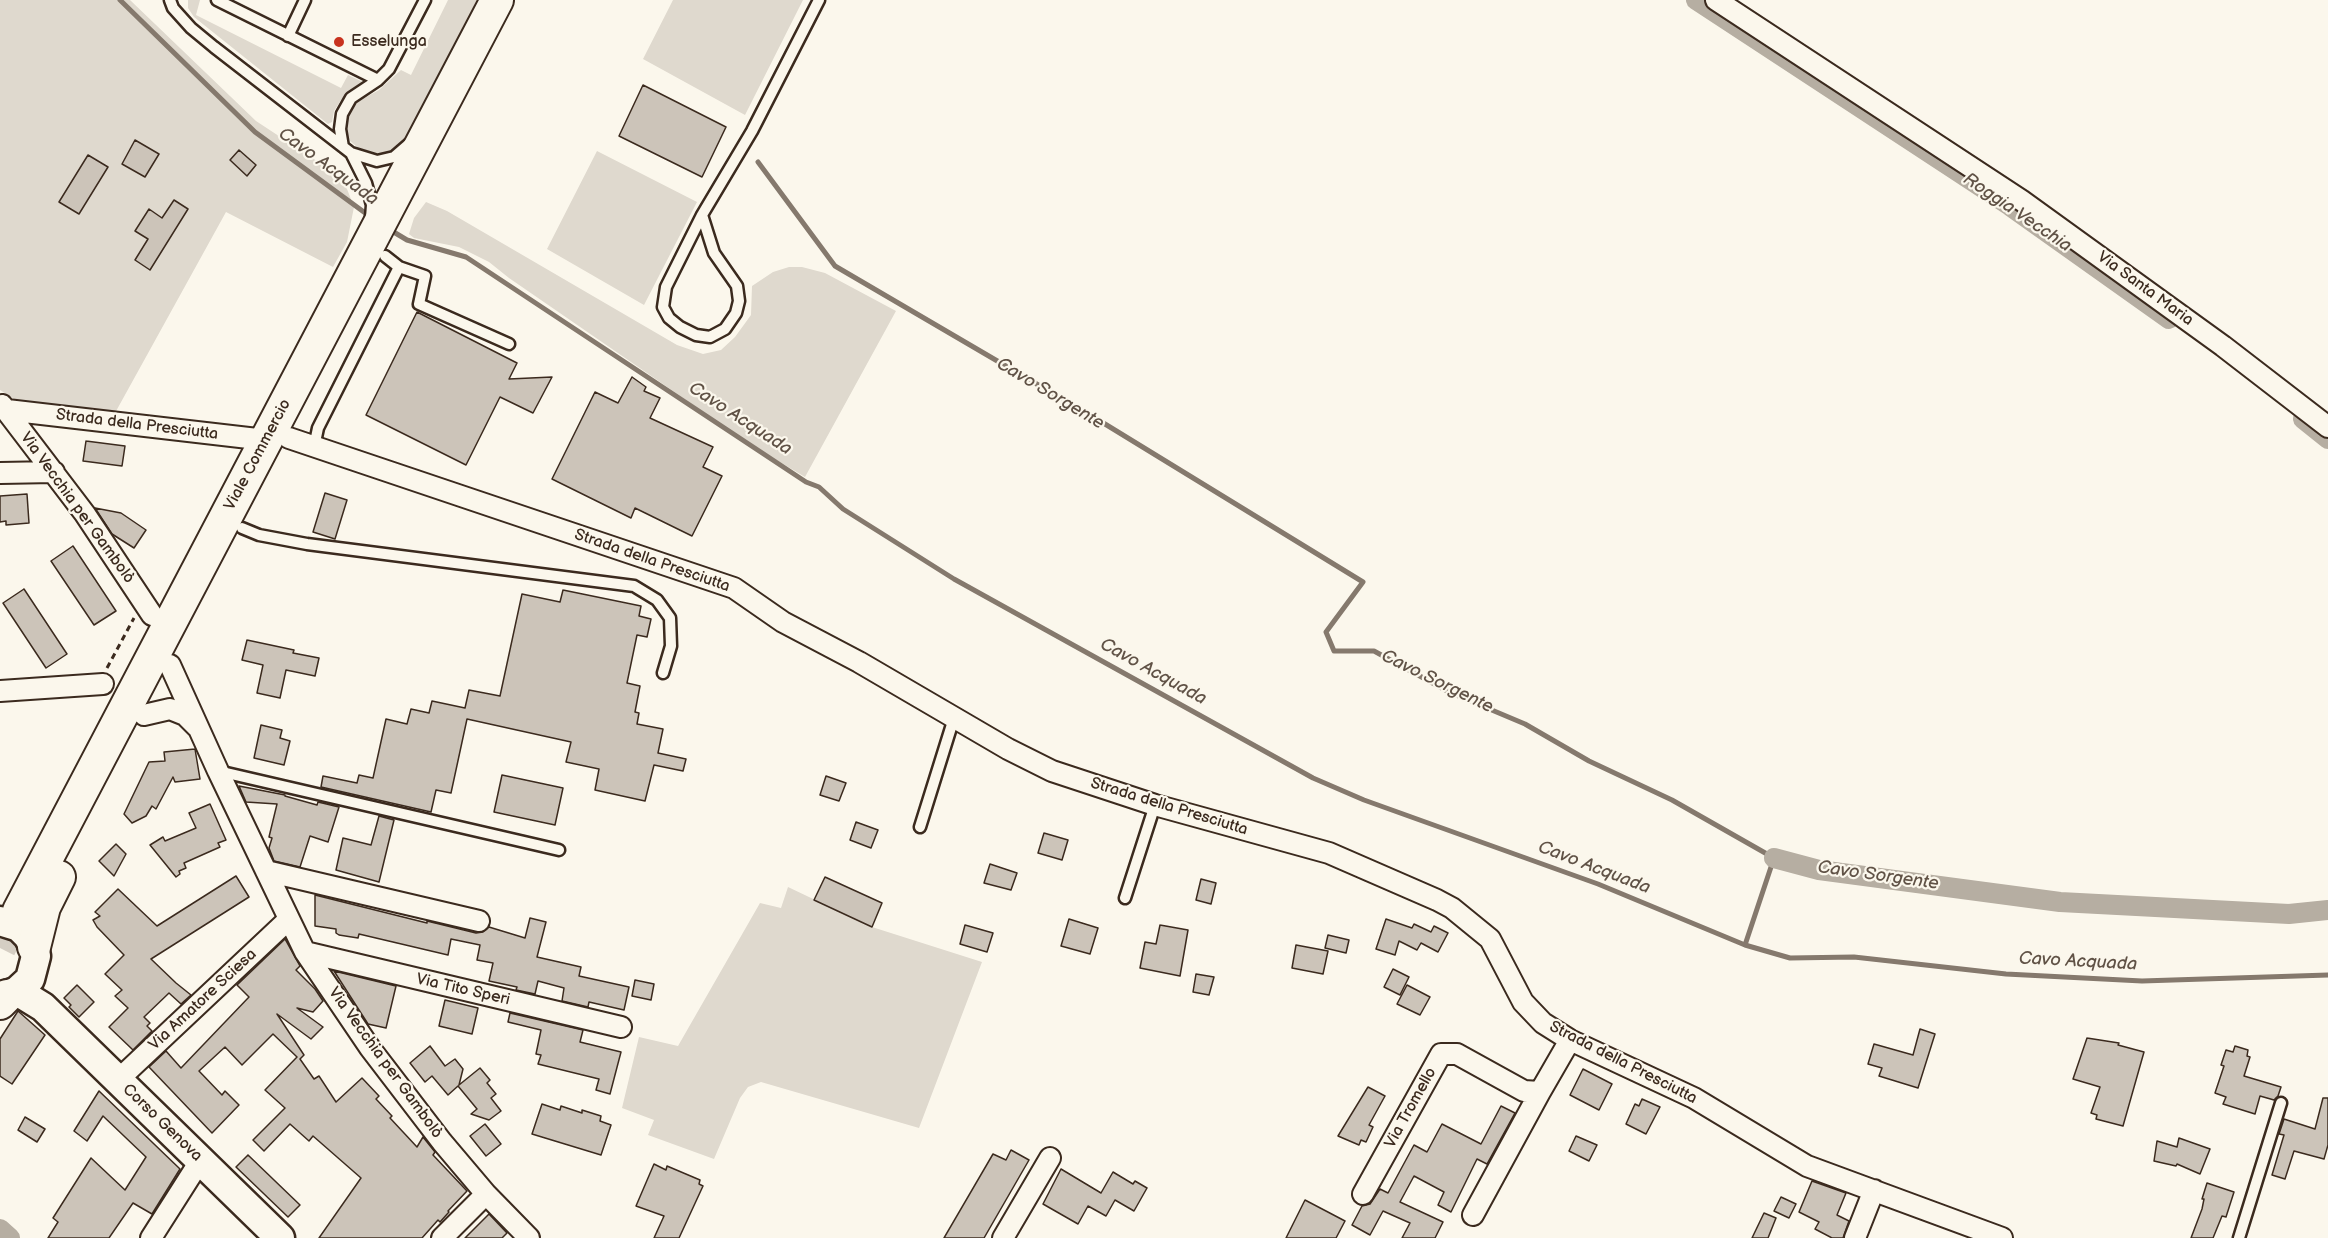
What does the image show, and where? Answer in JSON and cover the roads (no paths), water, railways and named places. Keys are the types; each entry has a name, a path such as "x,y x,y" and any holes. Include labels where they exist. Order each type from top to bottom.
{"main road":[{"name":"Viale Commercio","path":"6,911 290,442 386,254 386,207 440,111 497,0"},
{"path":"34,946 44,908 52,890 242,528 290,442"},
{"path":"34,946 19,927 8,922 6,911 148,608 201,521 290,442"},
{"name":"Corso Genova","path":"34,946 36,956 11,993 43,1007 280,1238"}],"street":[{"name":"Via Santa Maria","path":"1716,0 2021,200 2223,346 2328,427"},
{"name":"Strada della Presciutta","path":"3,406 290,442 734,588 783,622 859,662 1008,749 1053,771 1155,805 1329,853 1452,908 1490,939 1523,1002 1544,1023 1570,1040 1694,1098 1807,1166 2001,1238"},
{"name":"Via Vecchia per Gambolò","path":"3,406 111,551 148,608"},
{"path":"0,473 54,472"},
{"name":"Via Vecchia per Gambolò","path":"170,665 197,727 305,952 370,1048 442,1142 486,1194 529,1238"},
{"path":"0,691 100,684"},
{"name":"Via Vecchia per Gambolò","path":"144,715 170,709 185,715 197,727"},
{"path":"266,871 479,921"},
{"name":"Via Amatore Sciesa","path":"118,1080 288,920"},
{"name":"Via Tito Speri","path":"305,952 621,1027"},
{"path":"1473,1215 1570,1040"},
{"name":"Via Tromello","path":"1363,1194 1441,1054 1457,1054 1524,1091 1540,1092"},
{"path":"1003,1238 1050,1158"},
{"path":"151,1238 200,1161"},
{"path":"1855,1238 1874,1190"},
{"path":"442,1238 486,1194"}],"lane":[{"path":"170,0 173,8 191,28 347,150 377,161 394,157 440,111"},
{"path":"217,0 378,80"},
{"path":"288,36 305,0"},
{"path":"386,207 366,183 347,150 340,129 342,114 351,98 378,80 389,69 425,0"},
{"path":"702,215 714,253 736,286 739,301 736,313 724,329 710,337 696,335 669,318 663,307 666,287 702,215 752,131 819,0"},
{"path":"290,442 318,428 386,254 425,276 419,304 509,344"},
{"path":"242,528 259,535 307,544 633,586 657,600 670,618 671,646 663,674"},
{"path":"920,827 954,718"},
{"path":"218,771 559,850"},
{"path":"1125,898 1155,805"},
{"path":"2239,1238 2281,1104"}],"waterway":[{"name":"Cavo Acquada","path":"120,0 255,132 372,218"},
{"name":"Roggia Vecchia","path":"1696,0 2010,206 2169,319"},
{"name":"Cavo Sorgente","path":"758,162 835,266 1105,424 1363,582 1326,632 1334,651 1374,651 1449,692 1525,724 1589,761 1672,800 1774,858 1745,945"},
{"name":"Cavo Acquada","path":"387,228 407,240 466,257 806,482 819,487 843,509 954,579 1313,778 1364,800 1598,884 1745,945 1790,958 1854,957 2006,974 2142,981 2328,975"},
{"name":"Roggia Vecchia","path":"2303,419 2328,439"},
{"name":"Cavo Sorgente","path":"1774,858 1819,870 2060,902 2289,914 2328,910"},
{"path":"0,1229 10,1238"}],"tunnel":[{"path":"0,948 19,911"}],"place":[{"name":"Esselunga","path":"339,42"}]}
